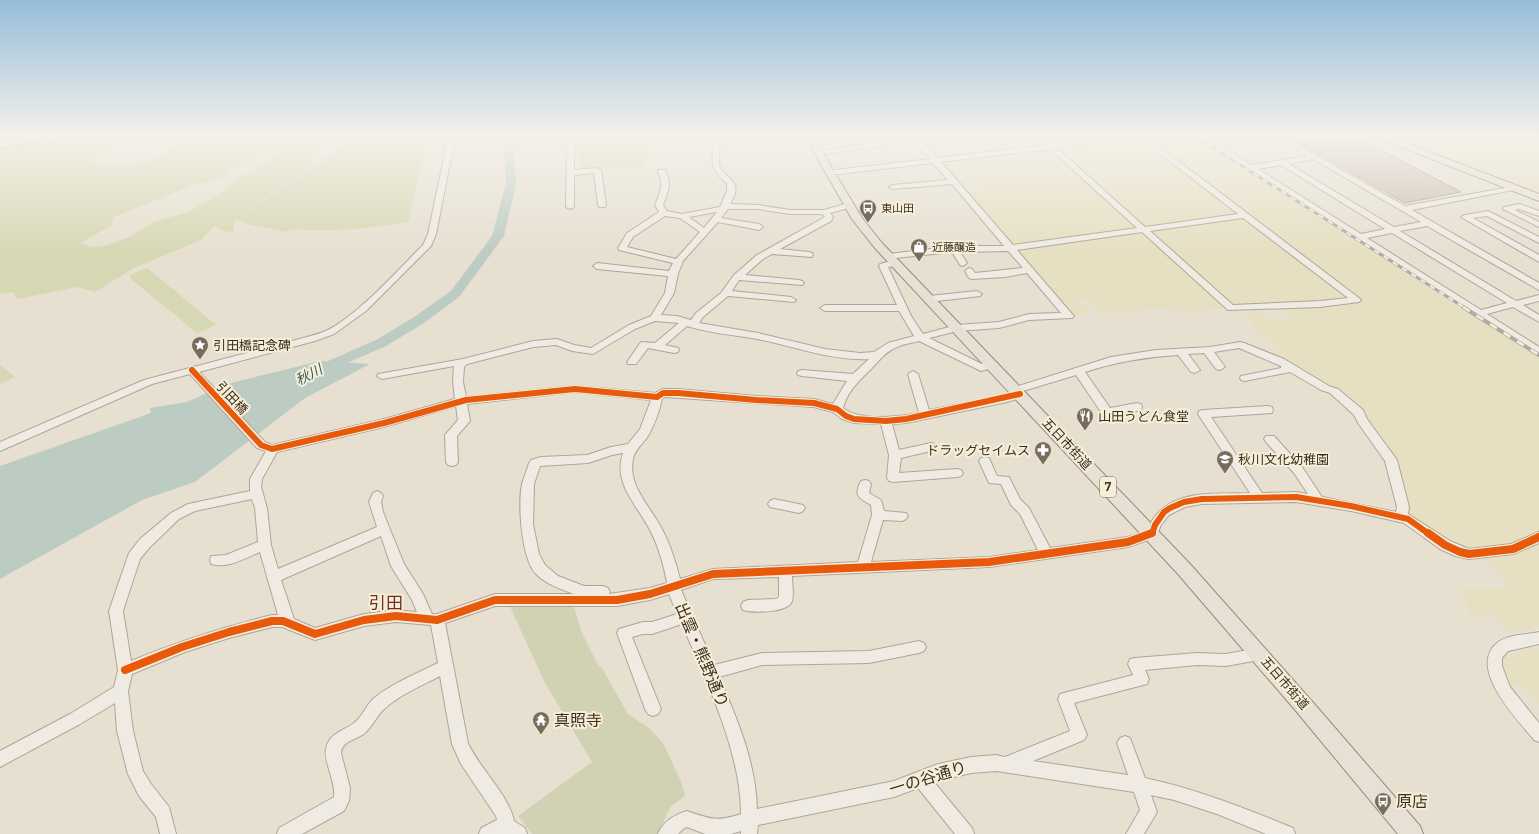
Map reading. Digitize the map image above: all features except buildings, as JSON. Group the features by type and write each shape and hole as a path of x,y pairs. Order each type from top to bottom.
{"main road":[{"name":"五日市街道","path":"832,177 865,229 892,260 1152,534 1259,654 1412,834"},
{"path":"1484,177 1539,198"}],"street":[{"path":"0,446 148,382 193,372 323,335 338,328 363,309 422,252 430,240 444,177"},
{"path":"570,207 571,177"},
{"path":"598,177 602,205"},
{"path":"664,213 659,205 666,190 665,177"},
{"path":"654,318 667,300 673,274 678,262 716,219 723,208 732,186 725,177"},
{"path":"382,376 451,362 463,362 486,358 513,348 550,342 557,342 572,348 593,351 632,327 654,318 672,318 701,327 758,336 825,352 860,356 876,355 892,345 957,328 999,325 1029,317 1051,315 1068,316 950,177"},
{"path":"1085,177 1231,308 1320,304 1356,300 1195,177"},
{"path":"1265,177 1539,351"},
{"path":"1306,177 1539,319"},
{"path":"1348,177 1539,287"},
{"path":"894,188 954,182"},
{"path":"1404,209 1512,188"},
{"path":"678,262 622,248 630,235 664,213 682,216 723,208 758,207 790,212 824,212 849,205"},
{"path":"1539,214 1520,206 1507,209 1539,225"},
{"path":"657,346 690,323 726,293 737,277 760,257 828,219 829,217 824,212"},
{"path":"1539,240 1488,213 1464,218 1539,259"},
{"path":"992,365 981,368 920,337 903,308 883,266 892,260 954,250 1011,248 1245,215"},
{"path":"682,216 705,232"},
{"path":"716,219 759,227"},
{"path":"1359,237 1428,223"},
{"path":"954,250 963,263"},
{"path":"770,251 809,255"},
{"path":"597,266 673,274"},
{"path":"969,271 972,276 1005,274 1030,270"},
{"path":"737,277 799,283"},
{"path":"726,293 791,300"},
{"path":"929,299 977,294"},
{"path":"1479,313 1539,298"},
{"path":"825,308 903,308"},
{"path":"632,362 645,344 674,350"},
{"path":"288,623 273,577 265,545 261,508 255,487 256,479 272,449 384,423 461,401 575,389 657,397 663,393 678,393 756,400 814,403 837,409 846,416 854,419 886,421 906,419 1007,398 1018,392 1111,360 1156,353 1207,350 1240,345 1286,365 1325,388 1334,391 1359,413 1362,420 1390,460 1403,506 1402,517"},
{"path":"1207,350 1220,367"},
{"path":"1181,352 1195,370"},
{"path":"837,409 840,399 855,378 874,360 876,355"},
{"path":"452,462 451,435 464,421 458,366 463,362"},
{"path":"1245,378 1286,370 1286,365"},
{"path":"1079,371 1107,412 1136,407"},
{"name":"引田橋","path":"193,372 262,445 272,449"},
{"path":"802,373 855,378"},
{"path":"913,374 925,414"},
{"name":"出雲・熊野通り","path":"657,397 649,423 642,436 631,448 627,459 627,475 637,501 658,534 672,572 673,586 734,734 748,791 750,827"},
{"path":"1259,498 1203,414 1268,410"},
{"path":"886,421 895,455 893,478 957,473"},
{"path":"1270,438 1298,470 1318,500"},
{"path":"631,448 611,451 588,459 541,461 535,463 528,484 527,524 533,554 540,569 553,580 583,592 628,593 634,596"},
{"path":"895,455 931,448"},
{"path":"985,461 993,480 1005,480 1015,502 1025,511 1046,553"},
{"path":"863,568 878,515 877,502 863,495 865,484"},
{"path":"168,834 163,813 145,790 136,774 125,731 121,691 125,670 116,611 134,557 139,549 175,516 185,510 199,506 256,494"},
{"path":"378,496 375,502 377,512 398,566 432,619 445,666 460,744 467,759 504,813 513,830"},
{"path":"125,670 182,647 229,632 272,621 288,623 315,634 364,620 396,616 432,619 495,600 617,600 713,574 989,562 1128,542 1152,534 1156,520 1171,507 1202,500 1282,496 1318,500 1408,519 1453,549 1469,554 1513,549 1539,537"},
{"path":"774,504 799,508"},
{"path":"878,515 902,516"},
{"path":"273,577 384,530"},
{"path":"216,560 227,560 265,545"},
{"path":"748,606 778,605 786,600 785,571"},
{"path":"653,709 624,633 643,628 652,628 685,617"},
{"path":"1539,638 1504,646 1496,653 1493,662 1495,672 1504,689 1539,736"},
{"path":"709,674 762,659 869,657 919,647"},
{"path":"1007,764 1079,735 1066,699 1142,679 1135,664 1197,659 1226,660 1259,654"},
{"path":"285,834 338,804 343,799 343,791 333,753 333,749 337,741 361,726 373,709 386,698 445,666"},
{"path":"0,759 75,719 121,691"},
{"path":"1125,743 1149,812 1134,834"},
{"name":"一の谷通り","path":"666,834 678,822 687,818 711,828 734,825 750,827 894,789 938,772 971,765 1007,764 1140,785 1174,792 1217,806 1287,834"},
{"path":"921,779 966,834"},
{"path":"487,834 496,828 513,830"}],"shaded area":[{"path":"969,177 1081,177 1139,229 1012,246 963,190 986,187 980,179 972,180"},
{"path":"1087,177 1193,177 1240,213 1239,215 1146,228 1143,227"},
{"path":"1197,177 1255,177 1539,358 1539,534 1516,544 1474,551 1453,545 1407,515 1404,498 1362,414 1269,353 1281,350 1259,332 1251,322 1248,315 1249,308 1255,307 1268,320 1292,318 1282,307 1355,297"},
{"path":"1492,177 1539,177 1539,195"},
{"path":"1243,217 1351,300 1234,307 1148,231"},
{"path":"1142,232 1226,307 1197,311 1181,311 1162,308 1100,314 1088,299 1078,300 1089,314 1075,315 1068,313 1014,249"},
{"path":"1539,541 1539,626 1511,633 1495,615 1472,619 1461,589 1512,588 1484,558 1510,553"},
{"path":"1539,648 1539,704 1516,683 1508,685 1500,663 1503,656"}],"green space":[{"path":"0,177 223,177 191,186 114,217 112,225 80,243 92,247 105,246 129,237 153,222 188,212 226,190 232,181 240,177 295,177 247,210 297,177 419,177 408,222 350,229 291,229 287,232 251,225 237,220 234,223 233,232 224,231 214,226 201,240 134,268 95,292 78,287 17,299 13,292 0,294"},
{"path":"147,268 216,325 197,333 130,277 132,274"},
{"path":"0,365 15,377 0,384"},
{"path":"508,602 573,604 582,633 599,667 602,668 628,714 649,728 663,743 682,784 685,796 671,806 657,834 532,834 518,816 592,762 544,681"}],"water":[{"path":"320,361 370,364 305,398 195,482 142,500 0,579 0,466 151,413 150,408 187,402 227,384"}],"waterway":[{"name":"秋川","path":"317,371 381,343 419,320 455,294 498,236 511,183 511,177"}],"railway":[{"path":"1259,177 1465,308"},
{"path":"1463,307 1539,355"}],"cycle path":[{"path":"192,370 261,445 272,449 384,423 466,400 575,389 657,397 663,393 678,393 756,400 814,403 837,409 846,416 854,419 886,421 906,419 1020,394"},
{"path":"125,670 182,647 229,632 272,621 283,621 315,634 364,620 396,616 437,620 495,600 617,600 650,594 713,574 989,562 1128,542 1152,534 1155,525 1164,512 1170,508 1184,502 1202,499 1296,497 1351,506 1408,519 1445,545 1460,552 1469,554 1513,549 1539,537"}],"place":[{"name":"東山田","path":"868,223"},
{"name":"近藤醸造","path":"919,262"},
{"name":"引田橋記念碑","path":"200,360"},
{"name":"山田うどん食堂","path":"1085,431"},
{"name":"ドラッグセイムス","path":"1043,465"},
{"name":"秋川文化幼稚園","path":"1225,474"},
{"name":"真照寺","path":"541,735"},
{"name":"原店","path":"1383,816"}],"district":[{"name":"引田","path":"386,603"}]}
